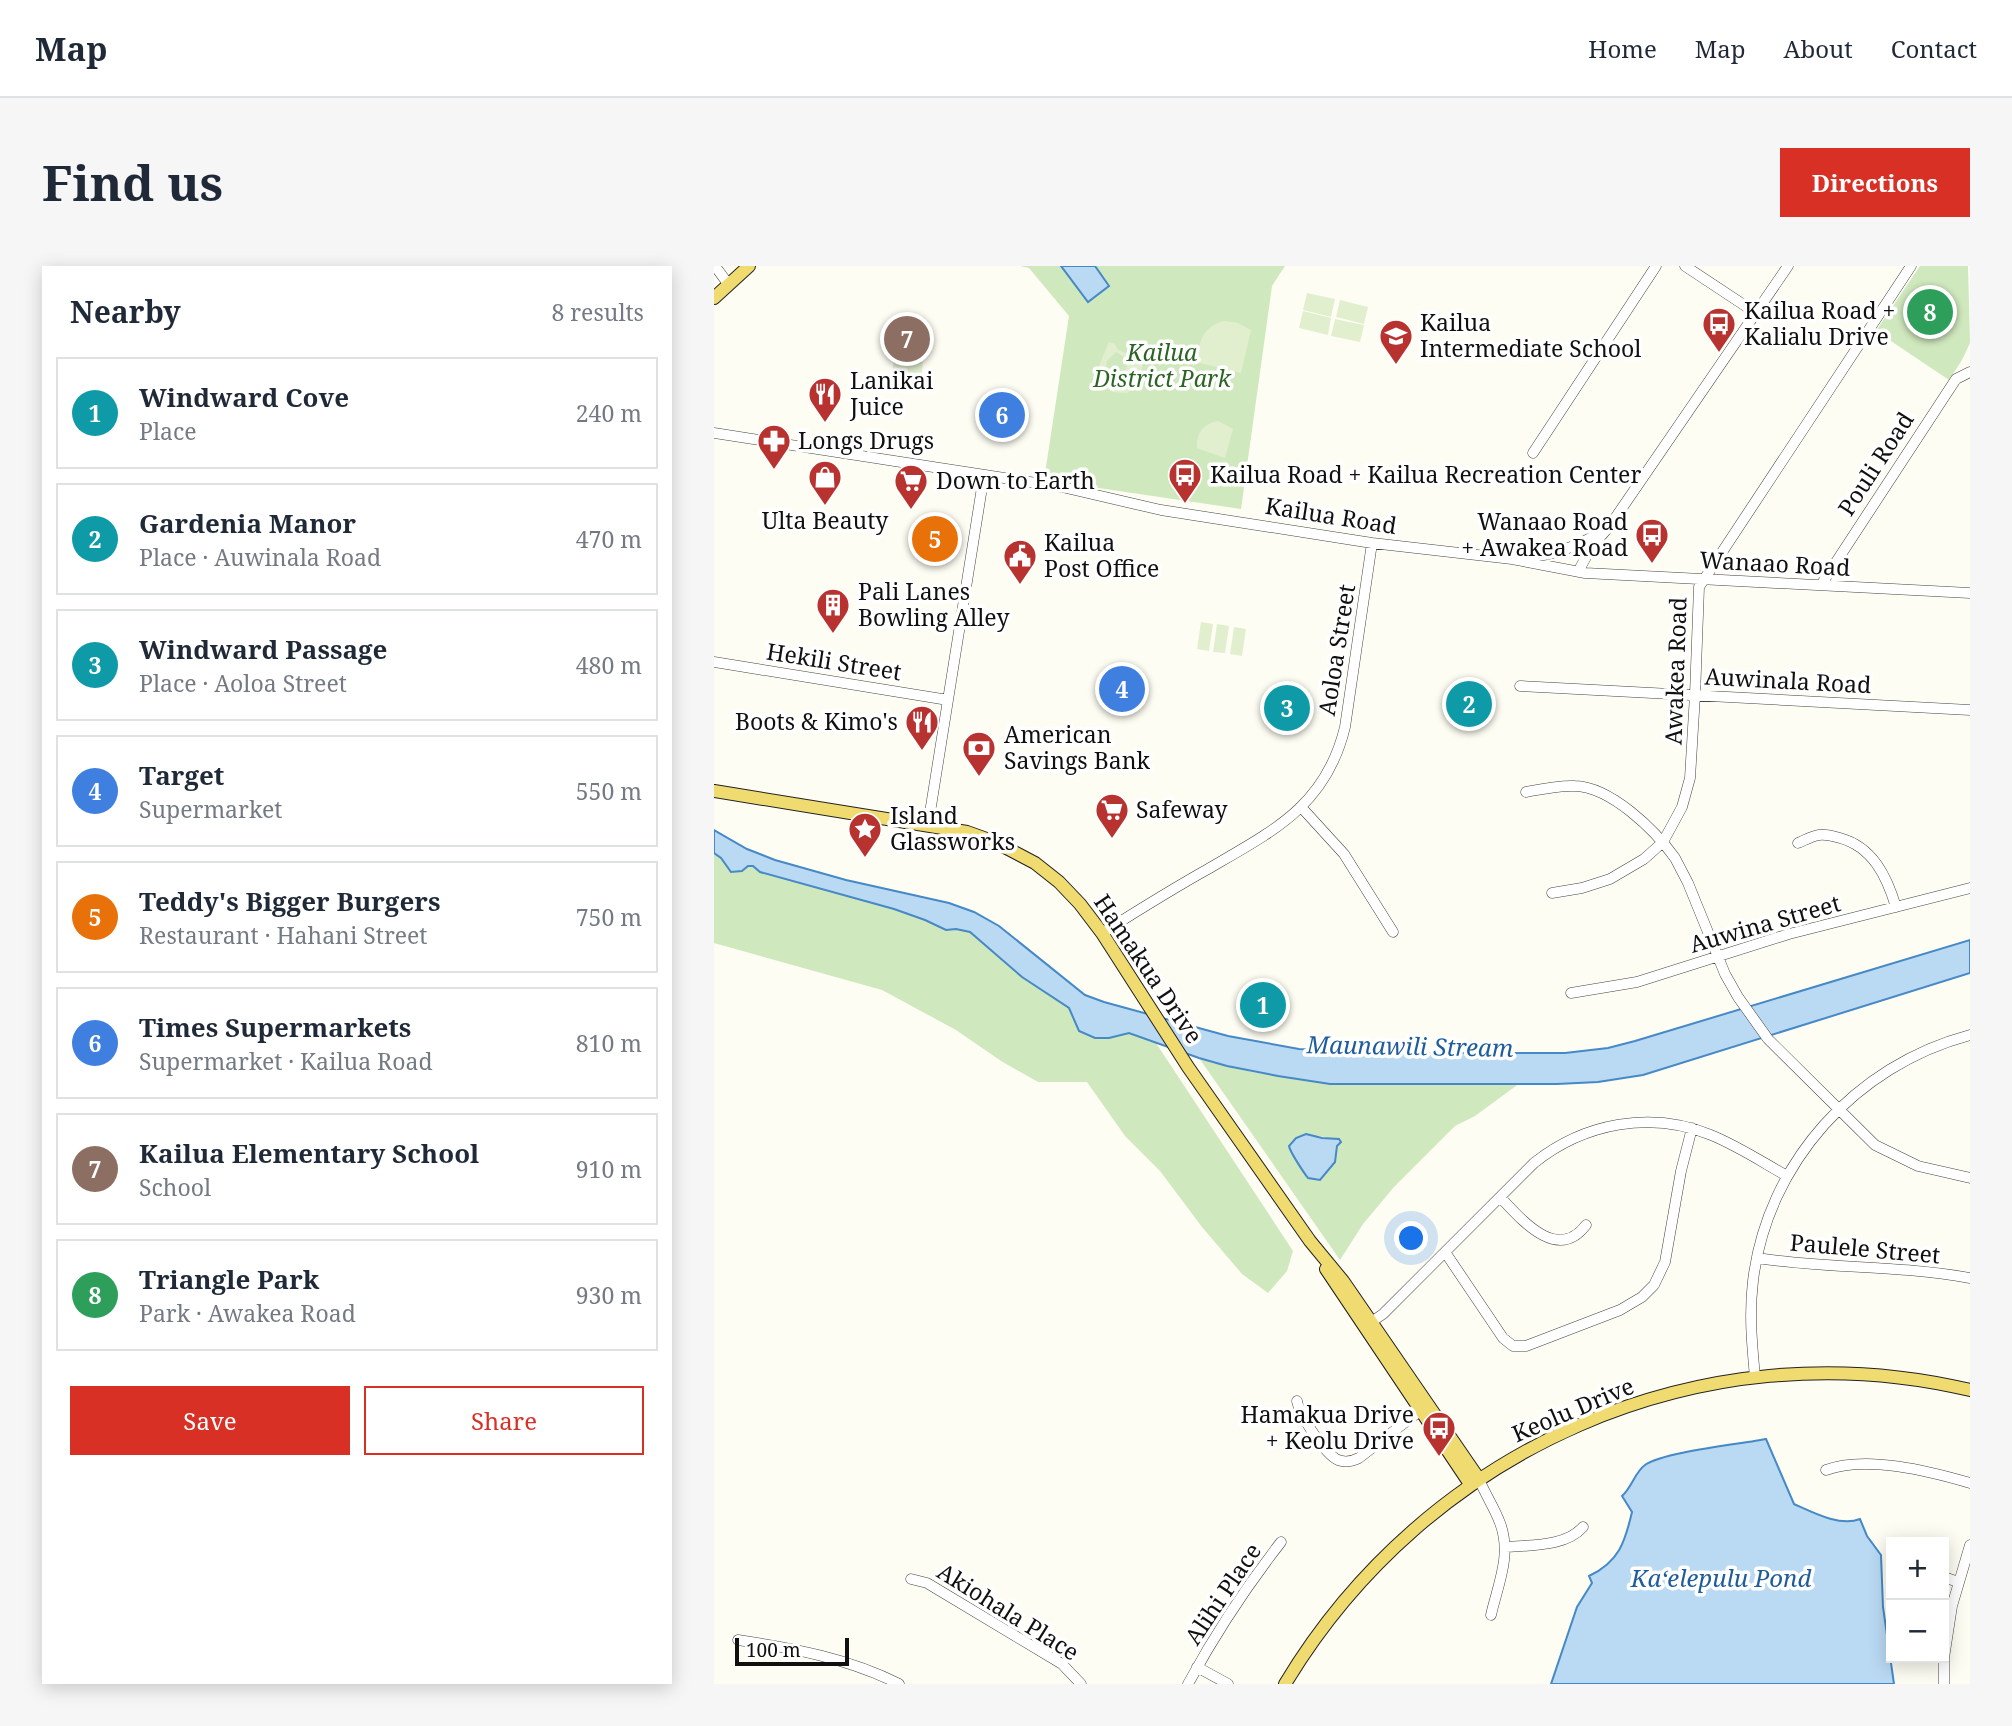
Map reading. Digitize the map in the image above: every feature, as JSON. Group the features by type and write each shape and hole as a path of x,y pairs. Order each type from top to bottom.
{"main road":[{"path":"714,298 749,266"},
{"name":"Hamakua Drive","path":"714,791 928,825 981,837 1029,859 1070,892 1102,933 1140,996 1310,1241 1335,1286 1368,1325 1474,1482"},
{"name":"Keolu Drive","path":"1285,1684 1323,1626 1374,1566 1411,1530 1474,1482 1543,1441 1617,1410 1687,1390 1755,1377 1828,1373 1877,1375 1970,1390"}],"street":[{"path":"715,266 729,285"},
{"path":"1532,453 1656,266"},
{"path":"1685,266 1756,313"},
{"path":"1579,570 1592,546 1609,527 1788,266"},
{"name":"Awakea Road","path":"1552,893 1610,880 1644,859 1663,842 1682,807 1688,787 1699,587 1911,266"},
{"name":"Pouli Road","path":"1821,584 1956,379 1970,372"},
{"name":"Kailua Road","path":"714,433 1062,486 1161,510 1372,543 1511,559 1579,570"},
{"path":"928,825 984,475"},
{"path":"1511,559 1544,556 1609,527"},
{"name":"Aoloa Street","path":"1102,933 1275,830 1302,807 1328,775 1342,740 1372,543"},
{"name":"Wanaao Road","path":"1579,570 1585,573 1703,580 1970,593"},
{"name":"Hekili Street","path":"714,662 948,700"},
{"name":"Auwinala Road","path":"1520,686 1970,710"},
{"path":"1526,792 1577,785 1602,792 1614,799 1663,842 1682,871 1717,956 1738,997 1768,1039 1875,1145 1919,1166 1970,1178"},
{"path":"1302,807 1344,854 1393,932"},
{"path":"1798,843 1825,834 1856,845 1880,867 1890,886 1896,907"},
{"name":"Auwina Street","path":"1571,993 1637,982 1717,956 1970,888"},
{"path":"1755,1377 1751,1316 1757,1258 1772,1208 1787,1176 1808,1144 1838,1110 1867,1085 1906,1060 1940,1044 1970,1035"},
{"path":"1368,1325 1383,1314 1544,1155 1592,1130 1645,1122 1692,1128 1722,1139 1787,1176"},
{"path":"1445,1252 1503,1338 1513,1346 1526,1346 1628,1306 1648,1291 1662,1270 1692,1128"},
{"path":"1500,1197 1530,1228 1543,1236 1568,1238 1578,1234 1586,1225"},
{"name":"Paulele Street","path":"1757,1258 1804,1264 1897,1268 1970,1278"},
{"path":"1297,1401 1302,1416 1331,1455 1347,1462 1359,1458 1424,1407"},
{"path":"1826,1470 1842,1464 1860,1464 1921,1471 1970,1483"},
{"name":"Hamakua Drive","path":"1474,1482 1500,1522 1505,1548 1503,1570 1491,1615"},
{"path":"1505,1548 1558,1541 1574,1535 1583,1527"},
{"name":"Alihi Place","path":"1188,1684 1238,1600 1281,1542"},
{"path":"1949,1620 1970,1545"},
{"name":"Akiohala Place","path":"911,1579 927,1583 1062,1664 1081,1684"},
{"path":"1949,1579 1958,1582"},
{"path":"738,1640 798,1650 847,1664 899,1684"},
{"path":"1944,1663 1944,1684"},
{"name":"Alihi Place","path":"1197,1667 1228,1684"}],"green space":[{"name":"Kailua District Park","path":"1020,266 1285,266 1272,286 1241,509 1044,480 1069,316 1029,268"},
{"path":"1920,266 1968,266 1970,343 1949,380 1876,331"},
{"path":"1307,293 1335,299 1331,317 1303,310"},
{"path":"1340,300 1368,307 1364,324 1336,317"},
{"path":"1303,311 1331,318 1328,335 1299,328"},
{"path":"1335,319 1364,325 1360,342 1331,336"},
{"path":"1217,323 1238,323 1251,330 1241,373 1200,363 1198,360 1204,335"},
{"path":"1109,342 1142,361 1139,379 1127,393 1112,392 1094,378","holes":["1116,352 1126,358 1126,369 1119,376 1113,375 1106,367 1107,361"]},
{"path":"894,358 923,362 921,380 892,375"},
{"path":"1218,421 1233,429 1225,458 1197,448 1202,430 1208,424"},
{"path":"1201,622 1213,624 1209,651 1197,649"},
{"path":"1217,624 1229,626 1225,653 1213,652"},
{"path":"1234,627 1246,629 1242,656 1230,654"},
{"path":"714,853 731,872 753,866 894,909 946,930 970,932 1022,977 1069,1008 1077,1028 1105,1039 1129,1033 1156,1043 1293,1251 1287,1271 1268,1293 1242,1274 1160,1171 1125,1136 1087,1082 1038,1082 956,1030 882,990 714,943"},
{"path":"1199,1058 1252,1072 1330,1084 1520,1083 1475,1116 1455,1126 1394,1187 1363,1224 1340,1260","holes":["1319,1136 1335,1139 1336,1156 1320,1180 1303,1171 1291,1154 1291,1142 1299,1137"]}],"water":[{"path":"1061,266 1095,266 1109,286 1088,302"},
{"path":"714,830 747,849 775,860 846,880 949,903 974,912 999,926 1085,995 1228,1036 1299,1049 1366,1053 1565,1053 1608,1048 1635,1041 1970,940 1970,973 1643,1075 1598,1082 1557,1084 1330,1084 1227,1066 1129,1033 1095,1038 1079,1031 1069,1008 1022,977 970,932 946,930 894,909 760,872 753,866 731,872 714,853"},
{"path":"1306,1134 1339,1139 1341,1142 1337,1146 1335,1162 1320,1180 1308,1178 1289,1146 1296,1138"},
{"name":"Kaʻelepulu Pond","path":"1766,1439 1794,1504 1835,1520 1860,1519 1867,1536 1881,1555 1886,1663 1891,1663 1894,1684 1551,1684 1577,1607 1592,1583 1589,1576 1614,1558 1627,1533 1632,1512 1622,1496 1645,1465 1668,1456"}],"place":[{"name":"Triangle Park","path":"1930,312"},
{"name":"Kailua Elementary School","path":"907,339"},
{"name":"Kailua Road + Kalialu Drive","path":"1719,354"},
{"name":"Kailua Intermediate School","path":"1396,366"},
{"name":"Times Supermarkets","path":"1002,415"},
{"name":"Lanikai Juice","path":"825,424"},
{"name":"Longs Drugs","path":"774,471"},
{"name":"Kailua Road + Kailua Recreation Center","path":"1185,505"},
{"name":"Ulta Beauty","path":"825,507"},
{"name":"Down to Earth","path":"911,511"},
{"name":"Teddy's Bigger Burgers","path":"935,539"},
{"name":"Wanaao Road + Awakea Road","path":"1652,565"},
{"name":"Kailua Post Office","path":"1020,586"},
{"name":"Pali Lanes Bowling Alley","path":"833,635"},
{"name":"Target","path":"1122,689"},
{"name":"Gardenia Manor","path":"1469,704"},
{"name":"Windward Passage","path":"1287,708"},
{"name":"Boots & Kimo's","path":"922,752"},
{"name":"American Savings Bank","path":"979,778"},
{"name":"Safeway","path":"1112,840"},
{"name":"Island Glassworks","path":"865,859"},
{"name":"Windward Cove","path":"1263,1005"},
{"name":"Hamakua Drive + Keolu Drive","path":"1439,1458"}],"water label":[{"name":"Maunawili Stream","path":"1410,1047"}]}
